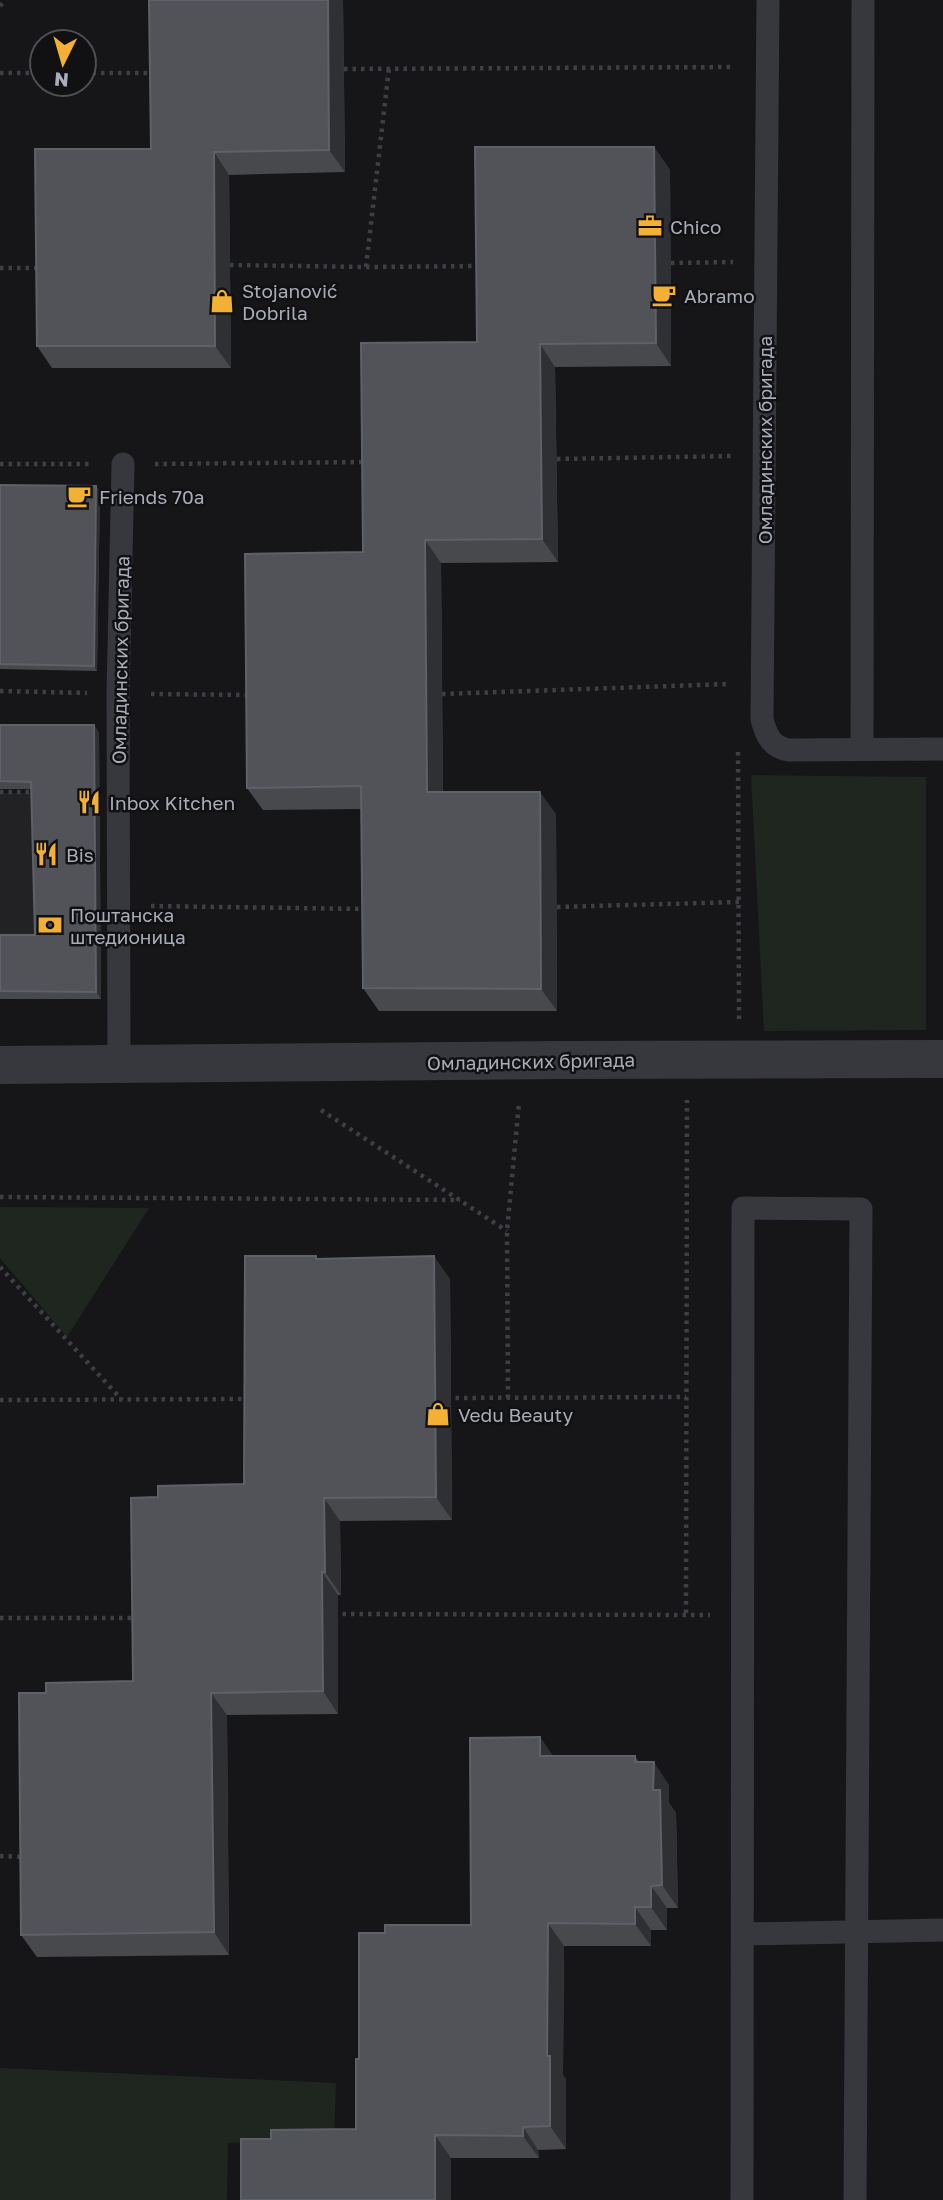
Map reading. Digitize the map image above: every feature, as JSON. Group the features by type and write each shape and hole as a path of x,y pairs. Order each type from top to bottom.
{"street":[{"name":"Омладинских бригада","path":"0,1066 523,1060 943,1059"}],"lane":[{"name":"Омладинских бригада","path":"768,0 762,719 770,741 779,749 943,749"},
{"path":"862,749 863,0"},
{"name":"Омладинских бригада","path":"119,1066 118,694 123,464"},
{"path":"742,2200 743,1208 861,1209 855,2200"},
{"path":"744,1934 943,1930"}],"path":[{"path":"0,6 5,0"},
{"path":"344,69 736,66"},
{"path":"366,267 389,68"},
{"path":"0,73 28,73"},
{"path":"98,73 165,73"},
{"path":"671,262 737,262"},
{"path":"230,265 492,266"},
{"path":"0,268 51,269"},
{"path":"556,458 737,456"},
{"path":"0,464 378,462"},
{"path":"442,694 738,684"},
{"path":"0,691 262,695"},
{"path":"0,792 35,792 35,805"},
{"path":"557,907 738,902"},
{"path":"119,905 378,909"},
{"path":"685,1613 687,1059"},
{"path":"508,1398 507,1231 523,1060"},
{"path":"321,1110 507,1231"},
{"path":"0,1197 460,1199"},
{"path":"0,1267 122,1400"},
{"path":"443,1398 686,1397"},
{"path":"0,1399 259,1399"},
{"path":"329,1614 685,1613 743,1616"},
{"path":"0,1618 145,1618"},
{"path":"0,1856 36,1857"}],"shaded area":[{"path":"751,775 926,777 926,1030 764,1031"},
{"path":"0,793 33,793 37,939 0,939"},
{"path":"0,1207 149,1208 67,1337 0,1258"},
{"path":"0,2068 336,2083 334,2140 228,2143 227,2200 0,2200"}],"building":[{"path":"149,0 328,0 329,150 214,152 215,346 37,346 35,149 151,149"},
{"path":"475,147 654,147 656,343 540,344 542,539 425,540 427,792 540,792 541,989 363,988 361,786 247,788 245,554 363,552 361,343 477,342"},
{"path":"0,485 96,486 94,666 0,664"},
{"path":"0,725 94,725 96,992 0,991 0,935 35,935 31,782 0,781"},
{"path":"245,1256 316,1256 316,1259 434,1256 436,1497 324,1498 323,1691 211,1693 214,1932 21,1935 19,1693 46,1693 46,1683 133,1681 131,1498 158,1497 158,1486 244,1484"},
{"path":"540,1737 540,1756 635,1756 635,1762 654,1762 653,1790 660,1790 662,1885 651,1886 651,1907 635,1907 635,1924 548,1923 547,2056 550,2056 550,2126 523,2127 523,2136 435,2135 435,2200 241,2200 241,2139 271,2139 271,2130 356,2129 359,1933 385,1933 385,1925 471,1925 470,1738"}],"place":[{"name":"Chico","path":"650,226"},
{"name":"Abramo","path":"664,295"},
{"name":"Stojanović Dobrila","path":"222,301"},
{"name":"Friends 70a","path":"79,496"},
{"name":"Inbox Kitchen","path":"89,802"},
{"name":"Bis","path":"46,854"},
{"name":"Поштанска штедионица","path":"50,925"},
{"name":"Vedu Beauty","path":"438,1414"}]}
